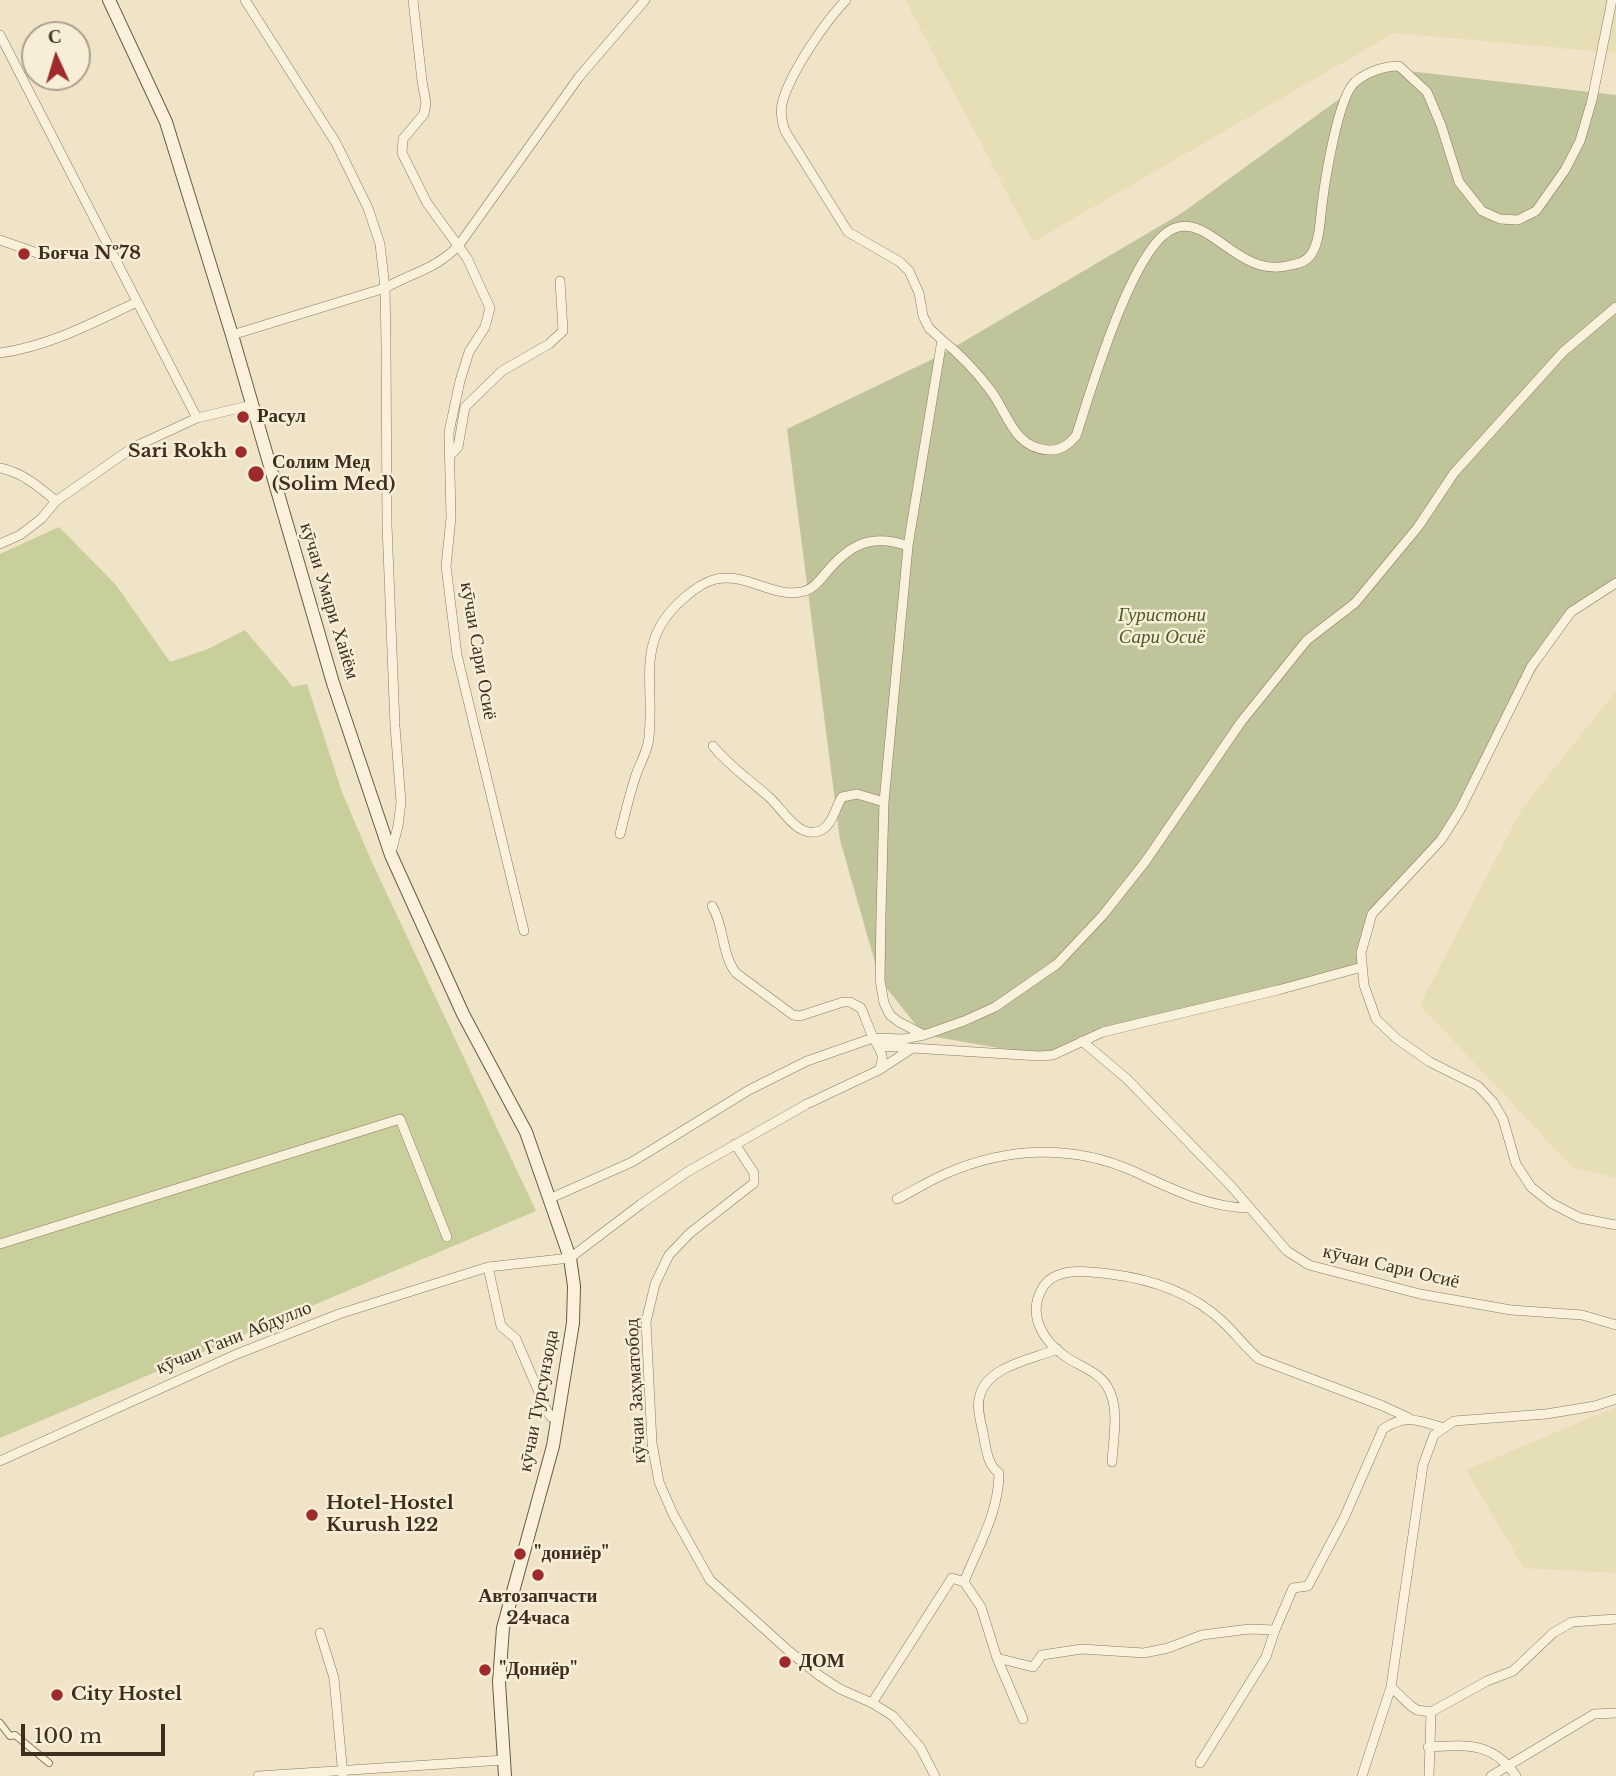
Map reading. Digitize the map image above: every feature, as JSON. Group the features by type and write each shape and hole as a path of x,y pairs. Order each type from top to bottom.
{"main road":[{"name":"кӯчаи Умари Хайём","path":"109,0 166,122 232,335 333,683 391,855 463,1014 526,1132 551,1198"},
{"name":"кӯчаи Турсунзода","path":"505,1776 499,1682 503,1628 553,1446 573,1323 574,1286 570,1258 551,1198"}],"street":[{"path":"245,0 335,143 369,208 380,244 385,288 387,524 395,726 401,803 391,855"},
{"name":"кӯчаи Сари Осиё","path":"413,0 426,103 424,114 403,139 402,153 427,203 467,258 490,308 485,327 470,352 460,381 449,432 451,518 446,566 457,655 524,932"},
{"path":"232,335 385,288 402,278 432,268 459,245 579,77 645,0"},
{"path":"846,0 831,16 811,46 787,91 781,117 785,131 848,232 900,262 909,271 919,293 923,316 929,328 974,369 995,396 1009,424 1023,443 1035,449 1052,450 1067,446 1076,436 1119,309 1158,239 1168,231 1186,226 1200,230 1248,261 1272,269 1304,261 1311,255 1316,243 1325,179 1342,106 1353,83 1384,66 1399,66 1427,92 1441,125 1459,182 1482,211 1500,219 1518,220 1536,211 1565,170 1580,141 1592,100 1612,0"},
{"path":"0,35 197,418"},
{"path":"0,240 40,254 63,254"},
{"path":"449,457 458,447 465,407 502,371 550,345 563,331 560,281"},
{"path":"0,353 29,349 57,340 137,302"},
{"path":"551,1198 632,1162 749,1090 807,1061 877,1042 924,1035 995,1007 1057,964 1103,915 1145,862 1241,722 1307,640 1355,603 1418,527 1454,473 1563,352 1616,307"},
{"path":"924,1035 890,1015 884,1003 880,980 884,802 908,546 942,340"},
{"path":"0,544 20,535 41,519 56,501 132,448 197,418 252,405"},
{"path":"0,468 14,471 29,479 56,501"},
{"path":"620,834 649,737 651,649 659,627 669,612 693,590 712,580 727,577 782,592 804,591 813,588 838,558 851,548 877,540 908,546"},
{"path":"1616,583 1571,612 1531,667 1460,810 1441,840 1372,914 1361,953 1364,985 1376,1018 1430,1062 1478,1086 1493,1102 1503,1119 1516,1164 1531,1187 1551,1203 1580,1218 1616,1225"},
{"path":"713,746 728,764 768,796 800,829 812,833 821,831 830,824 842,797 857,794 884,802"},
{"path":"712,906 720,919 728,959 736,973 793,1015 800,1016 843,1002 856,1004 861,1008 883,1057 879,1070"},
{"path":"877,1042 911,1049 1054,1055 1103,1032 1362,967"},
{"name":"кӯчаи Сари Осиё","path":"1082,1041 1127,1079 1250,1208 1287,1251 1309,1265 1420,1294 1511,1310 1581,1315 1616,1325"},
{"path":"570,1258 652,1196 736,1144 807,1104 879,1070 911,1049"},
{"path":"0,1244 400,1119 447,1237"},
{"name":"кӯчаи Заҳматобод","path":"736,1144 754,1173 754,1183 690,1233 669,1255 655,1284 646,1322 652,1443 659,1482 673,1514 710,1580 781,1645 820,1676 893,1716 920,1747 935,1776"},
{"path":"897,1199 945,1174 991,1158 1026,1152 1082,1154 1120,1166 1203,1201 1230,1208 1250,1208"},
{"name":"кӯчаи Гани Абдулло","path":"0,1461 236,1354 362,1306 488,1267 570,1258"},
{"path":"488,1267 501,1326 516,1339 547,1411 551,1417 557,1419"},
{"path":"1112,1462 1114,1411 1108,1387 1091,1371 1064,1356 1041,1333 1038,1324 1035,1306 1042,1287 1066,1272 1112,1274 1165,1287 1203,1305 1223,1321 1242,1345 1259,1359 1383,1405 1409,1418 1444,1428"},
{"path":"964,1582 988,1527 999,1488 999,1473 993,1469 988,1455 979,1411 979,1395 1000,1369 1057,1349"},
{"path":"1362,1776 1391,1687 1423,1465 1434,1435 1454,1421 1546,1414 1595,1406 1616,1399"},
{"path":"1200,1763 1266,1657 1293,1588 1308,1586 1344,1518 1383,1429 1394,1421 1409,1418"},
{"path":"872,1703 952,1578 964,1582 981,1607 997,1658 1023,1719"},
{"path":"1391,1687 1417,1710 1431,1712 1487,1681 1513,1671 1553,1633 1572,1622 1616,1619"},
{"path":"997,1658 1033,1667 1042,1655 1082,1648 1144,1653 1168,1648 1202,1635 1249,1629 1275,1630"},
{"path":"320,1633 334,1678 342,1773"},
{"path":"1429,1776 1431,1712"},
{"path":"1491,1776 1594,1714 1616,1713"},
{"path":"0,1723 10,1736 15,1735 49,1763"},
{"path":"1428,1747 1473,1745 1505,1761 1516,1776"},
{"path":"258,1776 342,1773 411,1765 504,1760"},
{"path":"411,1765 412,1776"}],"shaded area":[{"path":"905,0 1616,0 1616,53 1394,33 1033,242"},
{"path":"1616,691 1616,1178 1572,1167 1420,1005 1521,810"},
{"path":"1616,1407 1616,1573 1524,1568 1466,1470"}],"green space":[{"name":"Гуристони Сари Осиё","path":"1382,68 1616,95 1616,583 1571,612 1498,733 1441,840 1372,914 1362,967 1103,1032 1045,1056 924,1035 880,980 840,840 787,429 939,356 1182,213"},
{"path":"59,527 116,585 170,662 208,649 245,630 293,687 307,684 342,792 371,860 536,1211 0,1438 0,554"}],"place":[{"name":"Боғча №78","path":"24,254"},
{"name":"Расул","path":"243,417"},
{"name":"Sari Rokh","path":"241,452"},
{"name":"Солим Мед (Solim Med)","path":"256,474"},
{"name":"Hotel-Hostel Kurush 122","path":"312,1515"},
{"name":"\"дониёр\"","path":"520,1554"},
{"name":"Автозапчасти 24часа","path":"538,1575"},
{"name":"ДОМ","path":"785,1662"},
{"name":"\"Дониёр\"","path":"485,1670"},
{"name":"City Hostel","path":"57,1695"}]}
